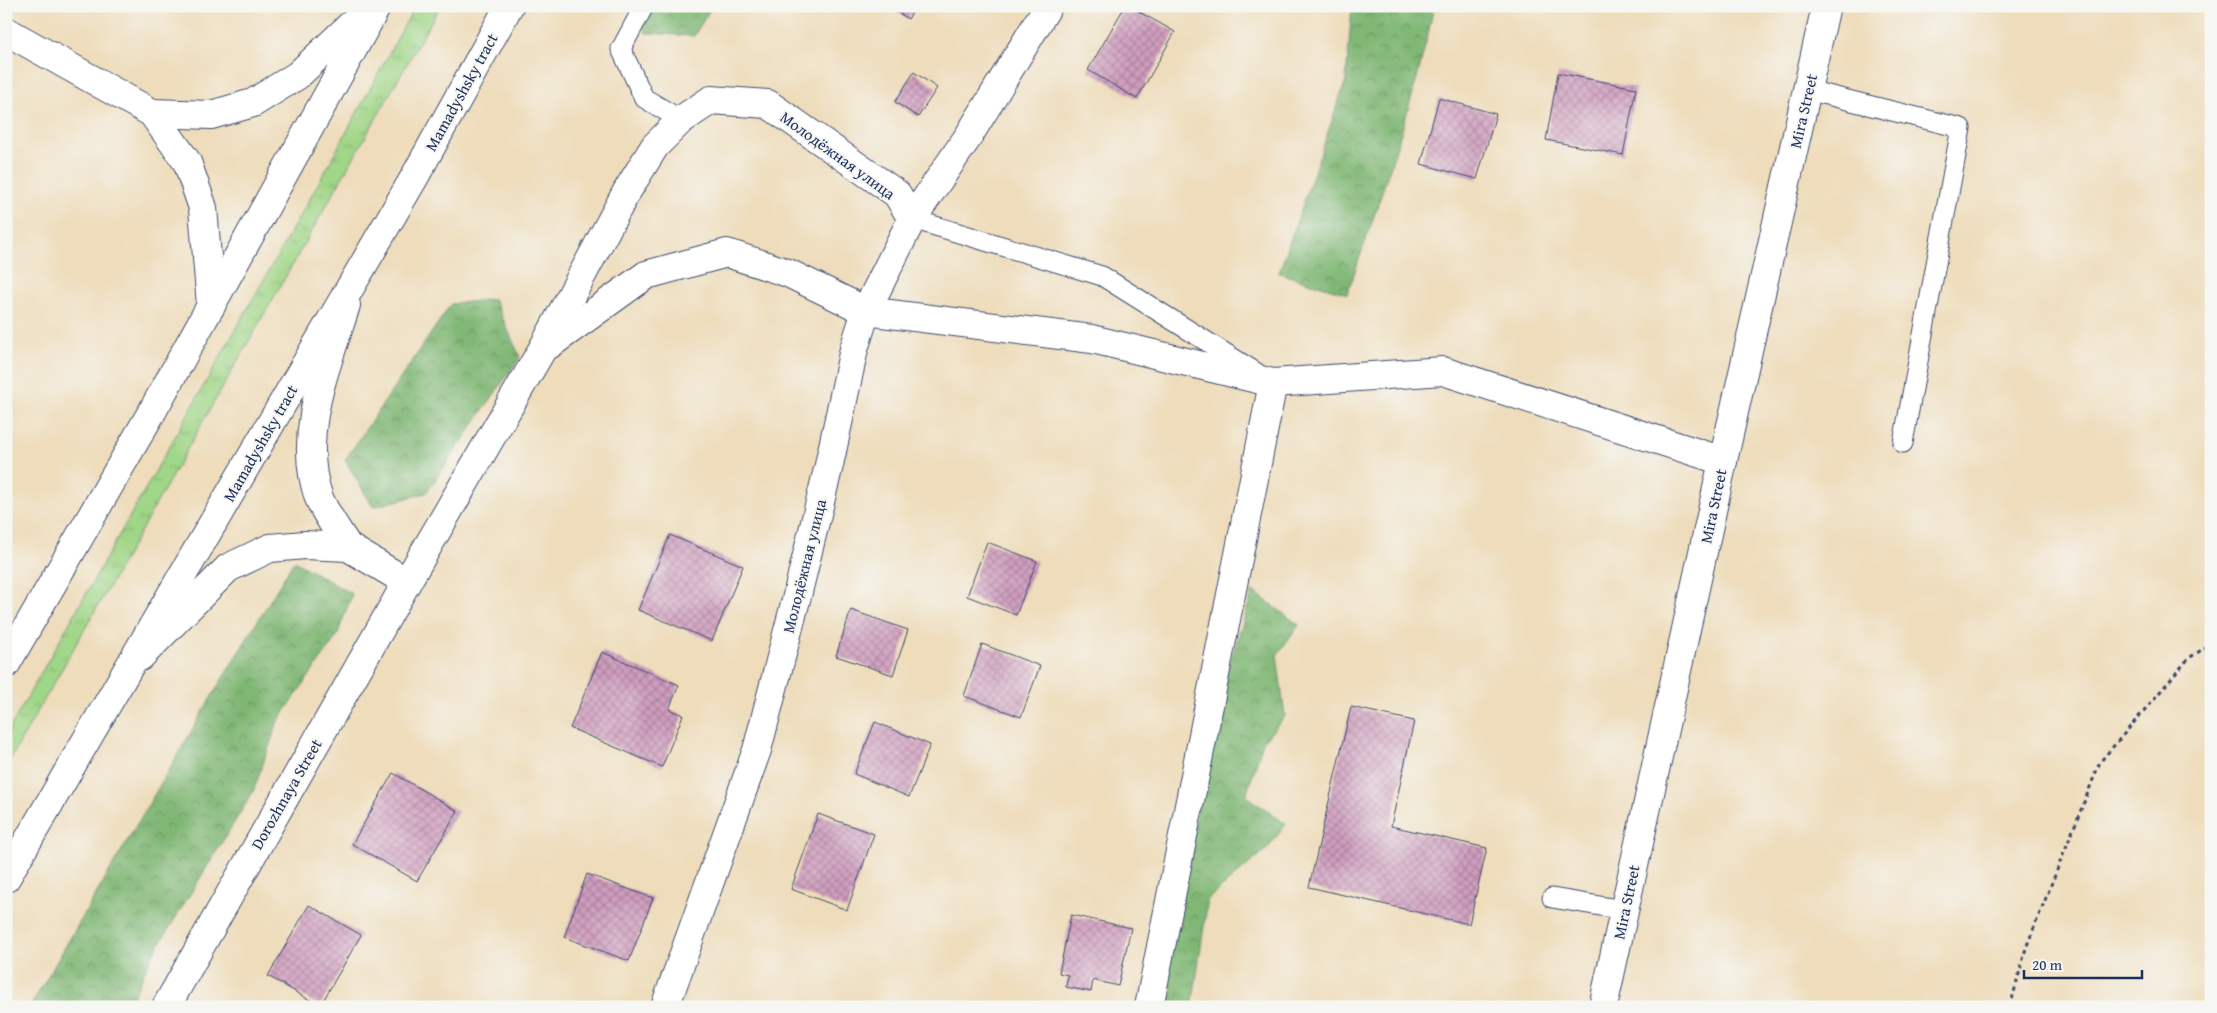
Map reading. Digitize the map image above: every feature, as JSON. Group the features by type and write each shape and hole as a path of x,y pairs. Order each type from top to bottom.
{"street":[{"path":"10,40 152,113 211,115 253,103 298,75 370,6"},
{"path":"6,664 211,306 377,6"},
{"name":"Mamadyshsky tract","path":"6,878 414,178 508,6"},
{"path":"912,219 968,137 1048,6"},
{"name":"Mira Street","path":"1603,1007 1723,461 1826,6"},
{"name":"Молодёжная улица","path":"407,582 543,348 632,183 655,146 681,120 711,100 768,104 897,194 912,219 866,311 854,349 829,465 757,750 665,1007"},
{"path":"152,113 187,162 203,208 211,306"},
{"path":"543,348 646,275 727,253 788,273 866,311 1092,340 1273,383 1444,371 1723,461"},
{"path":"348,547 320,499 310,459 314,411 352,285"},
{"path":"1149,1007 1273,383"},
{"path":"129,668 228,568 270,548 305,545 348,547 407,582"},
{"name":"Dorozhnaya Street","path":"166,1007 407,582"}],"lane":[{"path":"644,6 621,49 644,98 681,120"},
{"path":"1807,90 1962,128 1903,443"},
{"path":"912,219 1102,276 1273,383"},
{"path":"1552,898 1624,910"}],"path":[{"path":"2010,1007 2026,948 2100,762 2188,658 2211,644"}],"green space":[{"path":"415,6 440,6 6,767 6,735 322,177"},
{"path":"631,6 712,6 694,36 646,33"},
{"path":"1352,6 1434,6 1417,79 1384,187 1347,294 1279,273 1346,80"},
{"path":"494,299 520,357 426,493 373,507 345,460 451,304"},
{"path":"294,561 352,594 337,636 278,721 253,792 152,956 128,1007 30,1007 212,696"},
{"path":"1253,591 1299,625 1277,655 1285,716 1263,742 1246,796 1286,824 1268,848 1208,899 1192,1007 1156,1007 1224,681"}],"building":[{"path":"887,6 916,6 908,19"},
{"path":"1125,6 1129,6 1175,32 1137,99 1088,70"},
{"path":"914,72 937,88 918,117 895,102"},
{"path":"1558,73 1636,88 1623,155 1546,140"},
{"path":"1439,98 1496,114 1477,179 1421,164"},
{"path":"670,535 743,566 712,641 638,610"},
{"path":"987,542 1037,561 1016,615 967,596"},
{"path":"851,610 908,630 893,675 836,656"},
{"path":"982,644 1040,666 1021,717 964,696"},
{"path":"602,652 679,685 669,709 683,715 662,767 570,728"},
{"path":"1351,707 1414,721 1391,826 1487,848 1469,924 1309,887"},
{"path":"875,722 930,745 909,797 854,774"},
{"path":"393,773 458,811 417,881 352,844"},
{"path":"818,814 874,834 847,910 791,889"},
{"path":"587,874 653,898 629,961 564,937"},
{"path":"309,905 361,935 320,1006 268,976"},
{"path":"1071,915 1131,928 1118,986 1093,980 1091,992 1066,987 1068,975 1059,973"}]}
